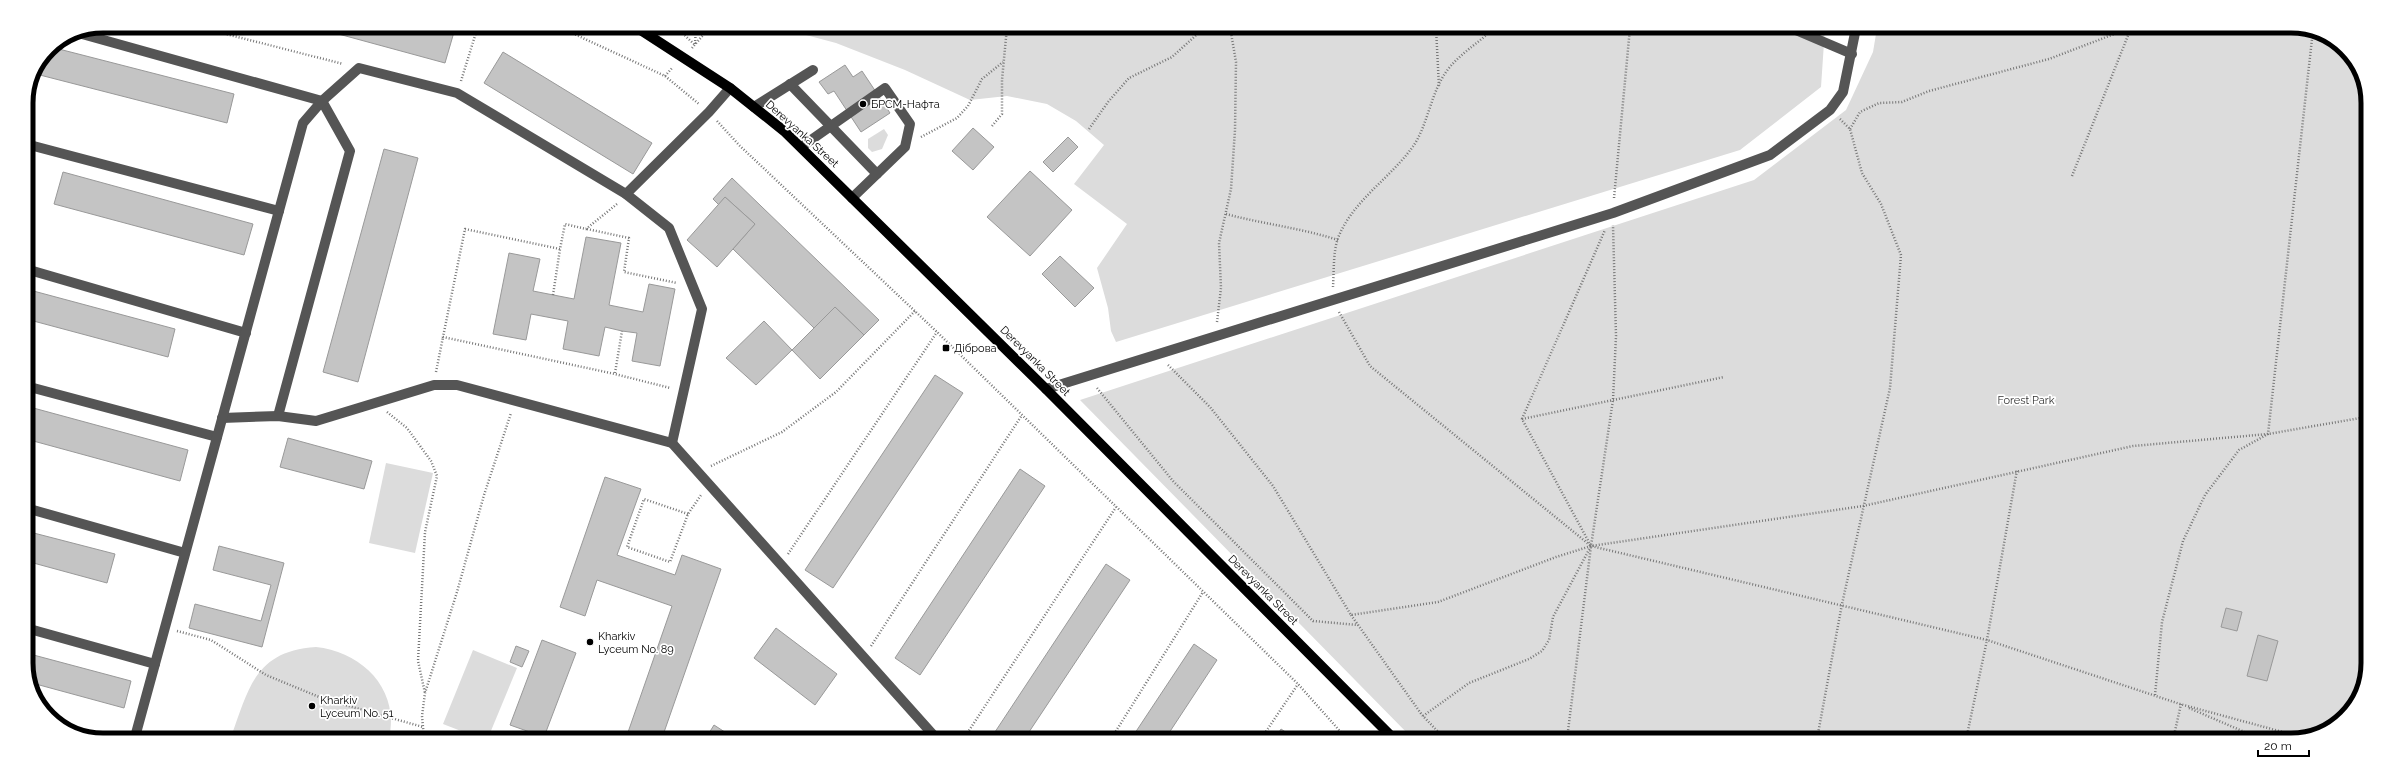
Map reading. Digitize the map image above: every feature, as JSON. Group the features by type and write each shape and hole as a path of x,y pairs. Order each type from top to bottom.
{"main road":[{"name":"Derevyanka Street","path":"645,33 730,88 801,147 1046,389 1388,733"}],"lane":[{"path":"1803,33 1852,54"},
{"path":"1046,389 1613,213 1770,155 1830,110 1843,92 1855,33"},
{"path":"86,35 322,101 350,151 278,416"},
{"path":"136,733 303,122 322,101 359,68 457,93 626,194 669,228 690,284 702,309 682,391 672,443"},
{"path":"754,107 813,70"},
{"path":"790,84 877,174"},
{"path":"626,194 709,112 730,88"},
{"path":"801,147 885,88 910,124 905,147 852,198"},
{"path":"33,146 279,211"},
{"path":"33,271 246,333"},
{"path":"222,418 278,416 316,421 434,385 457,385 515,402 672,443 932,733"},
{"path":"33,388 217,437"},
{"path":"33,510 185,553"},
{"path":"33,630 155,664"}],"path":[{"path":"222,33 359,68"},
{"path":"457,93 476,33"},
{"path":"572,33 665,76 709,112 739,145 937,332 1298,684 1342,733"},
{"path":"682,33 695,45"},
{"path":"695,45 696,33"},
{"path":"695,45 705,33"},
{"path":"992,126 1002,114 1006,33"},
{"path":"1089,129 1108,102 1129,78 1172,57 1198,33"},
{"path":"1216,336 1221,288 1219,243 1232,189 1235,130 1236,62 1231,33"},
{"path":"1436,33 1439,87"},
{"path":"1488,33 1448,69 1416,141 1402,162 1366,196 1350,217 1338,240 1332,299 1370,366 1591,546 1842,604 1987,640 2155,695 2180,704 2247,733"},
{"path":"1568,733 1591,546 1613,400 1616,336 1613,213 1630,33"},
{"path":"1818,733 1842,604 1890,388 1901,256 1881,204 1862,173 1850,129 1860,112 1879,103 1902,102 1929,91 2050,59 2117,33"},
{"path":"2072,176 2128,33"},
{"path":"2268,434 2312,36"},
{"path":"905,147 928,132 957,118 968,106 982,79 1004,62"},
{"path":"586,229 611,211 626,194"},
{"path":"1522,419 1613,213"},
{"path":"1226,214 1255,222 1310,231 1338,240"},
{"path":"553,295 564,224 629,238 624,272 680,284 690,284"},
{"path":"434,385 465,229 560,249"},
{"path":"698,473 782,432 836,392 915,311"},
{"path":"615,374 622,330"},
{"path":"780,565 937,332"},
{"path":"443,337 615,374 682,391"},
{"path":"1157,355 1210,407 1273,486 1351,615 1424,716 1440,733"},
{"path":"1087,376 1173,481 1313,621 1358,625"},
{"path":"1522,419 1724,377"},
{"path":"424,733 425,693 457,592 484,494 515,402"},
{"path":"374,403 407,428 431,461 437,476 425,532 418,661 425,693"},
{"path":"864,658 1022,415"},
{"path":"1351,615 1438,602 1556,557 1591,546 1863,506 2017,470 2133,446 2268,434 2361,418"},
{"path":"1522,419 1591,546"},
{"path":"2155,695 2162,622 2183,541 2205,495 2238,450 2268,434"},
{"path":"1967,733 1987,640 2017,470"},
{"path":"688,514 644,498 627,547 670,562 688,514 710,486"},
{"path":"967,733 1116,507"},
{"path":"1424,716 1469,683 1529,659 1542,651 1549,640 1553,617 1591,546"},
{"path":"1115,733 1203,592"},
{"path":"164,628 211,640 266,675 324,698 423,727"},
{"path":"1266,733 1298,684"},
{"path":"2180,704 2286,733"},
{"path":"2174,733 2180,704"}],"green space":[{"path":"798,33 1825,33 1821,87 1740,150 1116,342 1111,331 1108,308 1097,268 1127,224 1074,184 1104,145 1076,121 1047,104 1007,96 970,100 905,70 836,43"},
{"name":"Forest Park","path":"1876,33 2291,33 2309,35 2326,42 2337,50 2349,64 2356,76 2361,98 2361,663 2359,681 2356,690 2349,702 2334,719 2314,729 2291,733 1407,733 1080,400 1754,180 1846,110 1873,52"},
{"path":"884,129 888,135 882,149 872,152 868,148 868,139"},
{"path":"386,463 433,473 415,553 369,543"},
{"path":"316,647 333,650 348,656 362,665 374,676 383,689 389,704 391,720 390,733 232,733 243,703 257,675 267,664 280,656 296,650"},
{"path":"473,650 517,668 490,733 466,733 443,724"}],"building":[{"path":"335,33 454,33 445,63"},
{"path":"59,49 234,94 227,123 39,75 45,64"},
{"path":"503,52 652,143 633,174 484,83"},
{"name":"БРСМ-Нафта","path":"845,65 853,77 862,71 890,113 861,132 834,91 828,94 819,82"},
{"path":"973,128 994,147 973,170 952,151"},
{"path":"1068,137 1078,147 1053,172 1043,162"},
{"path":"384,149 418,158 358,382 323,372"},
{"path":"1030,171 1072,210 1030,256 987,217"},
{"path":"63,172 253,224 244,255 54,204"},
{"path":"732,178 879,320 864,335 835,307 814,328 733,249 755,224 725,197 719,205 713,199"},
{"path":"725,197 755,224 717,267 687,240"},
{"path":"586,237 621,243 609,305 643,312 649,284 675,289 660,366 632,361 637,333 605,327 599,356 563,349 568,321 531,314 526,340 493,334 509,253 540,259 533,291 574,299"},
{"path":"1060,256 1094,288 1075,307 1042,274"},
{"path":"33,291 175,329 168,357 33,321"},
{"path":"835,307 864,335 820,379 792,350"},
{"path":"764,321 792,350 756,385 726,358"},
{"path":"935,375 963,393 833,588 805,570"},
{"path":"33,408 188,450 180,481 33,441"},
{"path":"288,438 372,461 364,489 280,467"},
{"path":"1020,469 1045,486 920,675 895,658"},
{"path":"605,477 641,489 617,555 675,575 682,555 721,569 664,733 628,733 672,606 597,580 585,616 560,607"},
{"path":"33,533 115,554 107,583 33,563"},
{"path":"219,546 284,563 262,647 189,628 195,604 261,621 271,585 213,570"},
{"path":"1106,564 1130,580 1028,733 994,733"},
{"path":"2226,608 2242,612 2237,631 2221,627"},
{"path":"776,628 837,674 815,705 754,658"},
{"path":"2258,635 2278,641 2267,681 2247,676"},
{"path":"542,640 576,653 546,733 533,733 510,725"},
{"path":"1194,644 1217,660 1169,733 1135,733"},
{"path":"516,646 529,651 522,667 510,662"},
{"path":"33,655 131,681 124,708 36,684 34,677"},
{"path":"714,725 726,733 709,733"},
{"path":"1281,729 1287,733 1279,733"}],"place":[{"name":"БРСМ-Нафта","path":"863,104"},
{"name":"Діброва","path":"946,348"},
{"name":"Kharkiv Lyceum No. 89","path":"590,642"},
{"name":"Kharkiv Lyceum No. 51","path":"312,706"}]}
